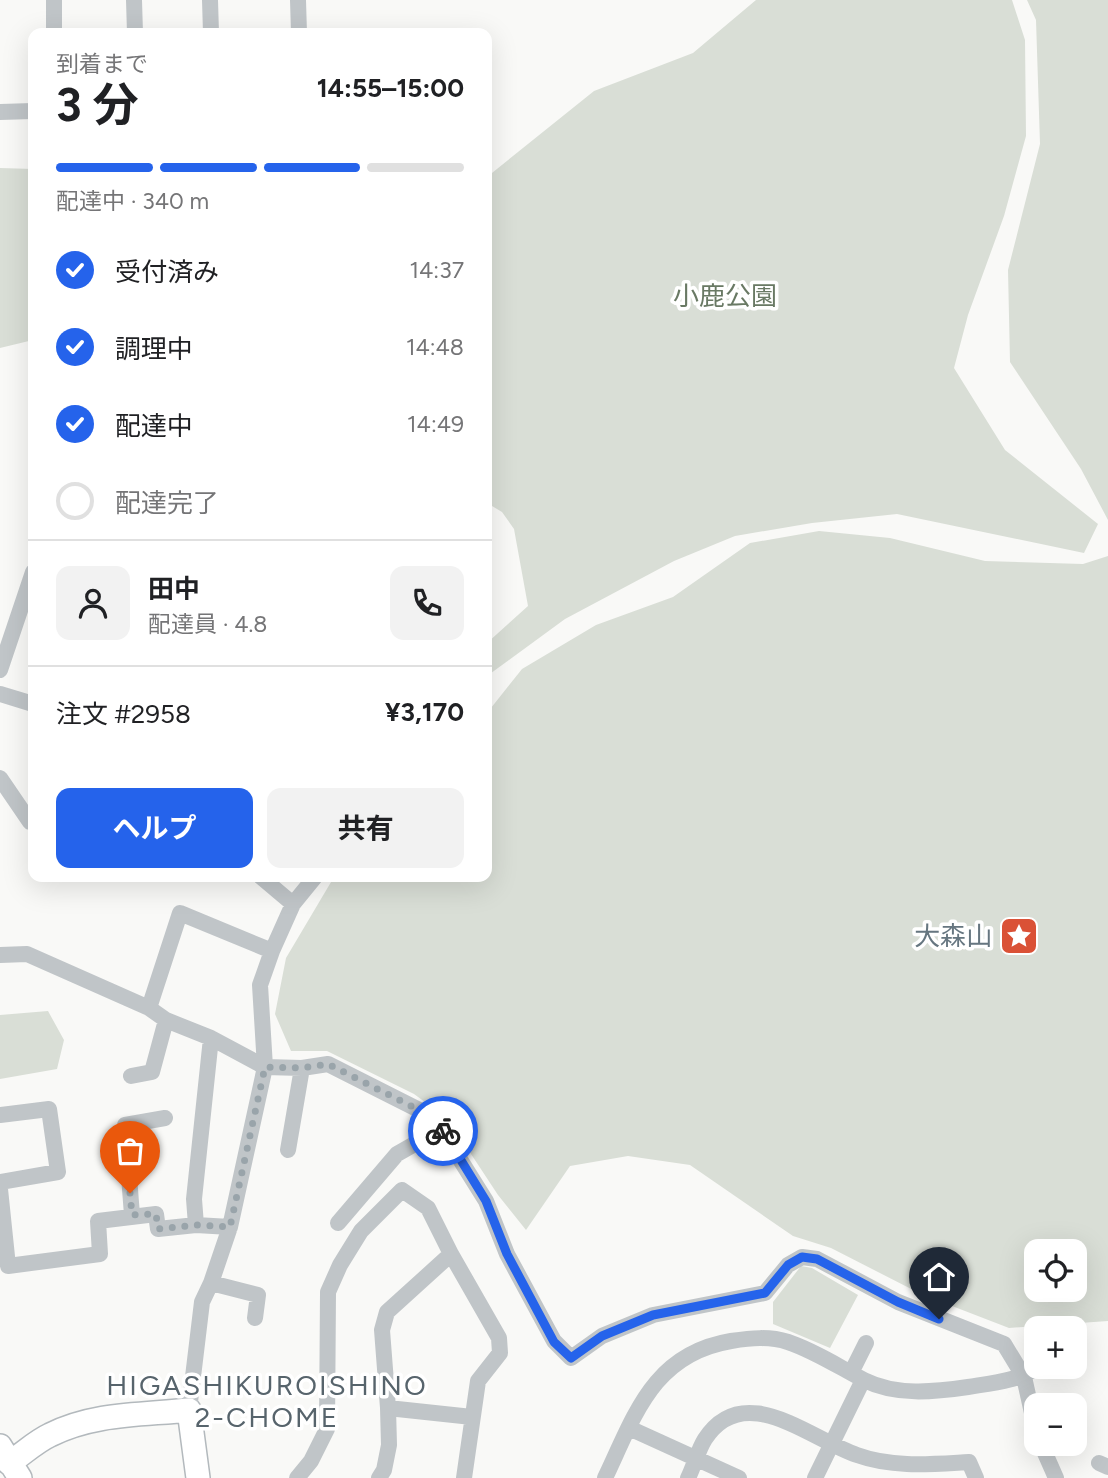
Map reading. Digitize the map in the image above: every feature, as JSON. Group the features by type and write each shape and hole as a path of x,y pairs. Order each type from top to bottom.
{"street":[{"path":"54,0 54,28"},
{"path":"134,0 135,28"},
{"path":"210,0 211,28"},
{"path":"298,0 299,28"},
{"path":"0,112 28,111"},
{"path":"0,670 28,587"},
{"path":"0,694 28,702"},
{"path":"0,778 28,819"},
{"path":"267,882 293,904"},
{"path":"198,1478 189,1410 202,1302 230,1227 265,1067 260,985 293,904 311,882"},
{"path":"149,1008 180,913 272,951"},
{"path":"0,955 27,954 149,1008 166,1020 211,1038 265,1067 302,1068 328,1064 427,1114 442,1129 486,1201 507,1254 554,1342 571,1358 602,1336 653,1315 765,1293 788,1265 802,1257 817,1259 898,1302 1004,1344 1024,1377 931,1392 886,1388 788,1342 760,1337 727,1342 699,1349 674,1363 645,1396 605,1478"},
{"path":"131,1076 152,1072 166,1020"},
{"path":"196,1225 194,1199 211,1038"},
{"path":"288,1150 302,1068"},
{"path":"0,1115 50,1109 58,1172 0,1182"},
{"path":"132,1215 125,1125 165,1118"},
{"path":"338,1223 397,1154 442,1129"},
{"path":"0,1189 8,1266 100,1254 98,1221 132,1215 156,1214 158,1229 196,1225 230,1227"},
{"path":"297,1478 311,1461 327,1429 328,1292 340,1265 361,1231 402,1189 428,1208 499,1338 500,1353 478,1381 464,1478"},
{"path":"379,1478 384,1470 389,1446 382,1330 387,1312 451,1254"},
{"path":"211,1283 258,1295 255,1318"},
{"path":"816,1478 858,1376 866,1343"},
{"path":"388,1408 472,1417"},
{"path":"8,1466 47,1436 68,1427 107,1417 189,1410"},
{"path":"688,1478 705,1439 726,1416 755,1411 782,1420 858,1456 895,1463 932,1465 969,1462 976,1478"},
{"path":"629,1428 739,1478"},
{"path":"1046,1456 1056,1478"}],"green space":[{"name":"小鹿公園","path":"756,0 1012,0 1025,40 1026,136 1004,216 968,315 954,368 1005,450 1098,524 1084,553 897,514 812,523 735,536 674,561 565,619 492,672 492,638 528,606 514,529 502,512 492,506 492,173 594,91 693,53"},
{"path":"1027,0 1108,0 1108,520 1081,469 1010,362 1008,270 1040,144 1036,20"},
{"path":"0,168 28,169 28,341 0,348"},
{"path":"819,531 890,538 985,561 1083,564 1108,556 1108,1321 1087,1322 1087,1316 1024,1316 1024,1327 1009,1328 921,1294 831,1248 793,1236 690,1165 628,1156 570,1166 526,1230 498,1195 448,1119 414,1094 327,1051 291,1051 275,1014 286,958 331,882 492,882 492,707 522,669 596,625 673,597 750,543"},
{"path":"48,1011 64,1040 57,1069 0,1079 0,1015"},
{"path":"801,1266 812,1268 858,1295 830,1348 773,1324 773,1302"}],"way so far":[{"path":"130,1193 132,1215 156,1214 158,1229 196,1225 230,1227 265,1067 302,1068 328,1064 427,1114 443,1131"}],"place":[{"name":"大森山","path":"1019,936"}],"district":[{"name":"HIGASHIKUROISHINO 2-CHOME","path":"267,1401"}],"route":[{"path":"443,1131 486,1201 507,1254 554,1342 571,1358 602,1336 653,1315 765,1293 788,1265 802,1257 817,1259 898,1302 939,1319"}]}
